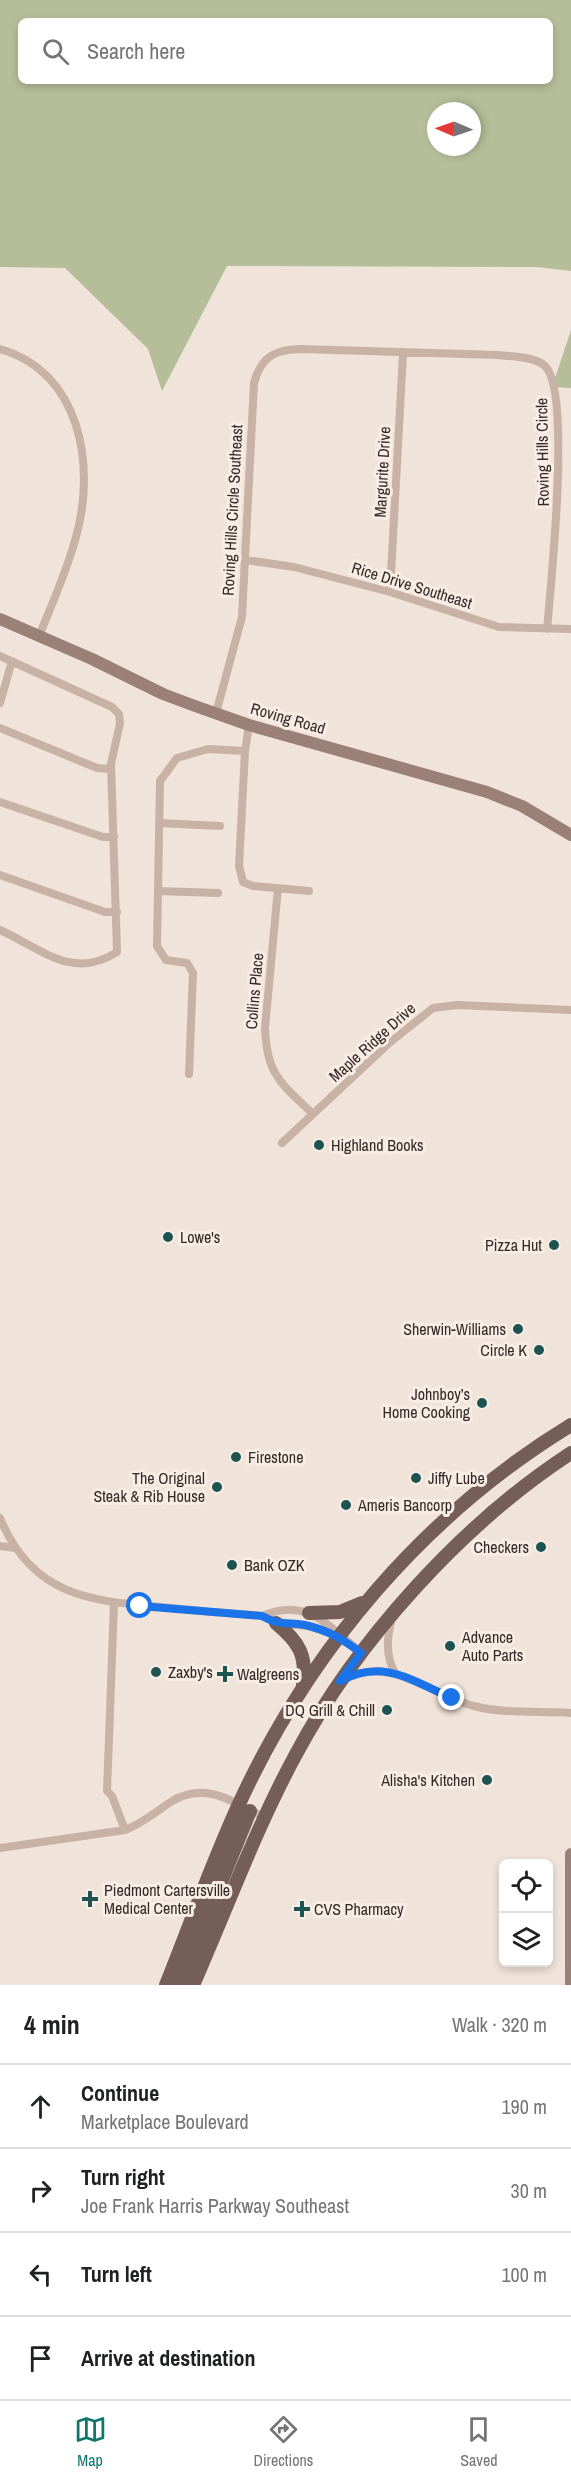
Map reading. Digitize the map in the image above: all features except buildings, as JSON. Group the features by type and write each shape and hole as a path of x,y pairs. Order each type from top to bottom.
{"main road":[{"path":"179,1985 270,1743 302,1689 339,1636 367,1601 419,1545 467,1500 517,1460 571,1425"},
{"path":"193,1985 264,1817 296,1753 340,1681 422,1580 531,1479 571,1453"},
{"path":"545,1470 571,1465"},
{"path":"309,1613 340,1612 367,1601"},
{"path":"276,1623 299,1648 305,1665 302,1689"},
{"path":"166,1985 244,1808"}],"street":[{"path":"0,349 31,364 56,386 70,408 84,460 84,495 76,536 39,636"},
{"name":"Roving Hills Circle","path":"314,349 524,358 541,363 552,376 558,397 559,500 547,629"},
{"name":"Roving Hills Circle Southeast","path":"216,714 242,617 253,396 257,374 267,357 274,352 314,349"},
{"name":"Margurite Drive","path":"390,592 403,354"},
{"name":"Rice Drive Southeast","path":"246,560 294,567 390,592 499,627 571,629"},
{"name":"Roving Road","path":"0,619 163,694 249,725 487,792 530,810 571,835"},
{"path":"0,656 112,707 119,714 120,723 111,769 117,952 107,959 92,963 69,963 52,959 0,930"},
{"path":"0,703 12,661"},
{"path":"249,725 245,750 239,866 243,882 253,886 309,891"},
{"path":"0,728 98,768 111,769"},
{"path":"189,1074 193,973 187,963 166,960 157,946 160,780 177,758 208,749 245,750"},
{"path":"0,802 103,837 114,837"},
{"path":"159,823 220,826"},
{"path":"0,876 105,912 117,912"},
{"name":"Collins Place","path":"278,888 265,1028 266,1051 276,1079 313,1114"},
{"path":"158,891 218,893"},
{"name":"Maple Ridge Drive","path":"282,1143 388,1044 433,1008 457,1005 571,1010"},
{"path":"0,1518 15,1548 28,1563 54,1584 82,1596 114,1603 262,1616 276,1623 308,1626 339,1636"},
{"path":"0,1546 15,1548"},
{"path":"114,1603 107,1791 112,1796 125,1830"},
{"path":"262,1616 276,1610 309,1613 322,1619 361,1653"},
{"path":"394,1612 388,1638 388,1650 395,1673"},
{"path":"340,1681 355,1674 374,1670 395,1673 477,1707 571,1713"},
{"path":"0,1848 125,1830 141,1823 188,1793 213,1794 264,1817"},
{"path":"571,1854 571,1985"}],"green space":[{"path":"0,0 571,0 571,271 536,267 227,266 162,391 148,349 65,268 0,267"},
{"path":"571,330 571,388 552,387"}],"place":[{"name":"Highland Books","path":"319,1145"},
{"name":"Lowe's","path":"168,1237"},
{"name":"Pizza Hut","path":"554,1245"},
{"name":"Sherwin-Williams","path":"518,1329"},
{"name":"Circle K","path":"539,1350"},
{"name":"Johnboy’s Home Cooking","path":"482,1403"},
{"name":"Firestone","path":"236,1457"},
{"name":"Jiffy Lube","path":"416,1478"},
{"name":"The Original Steak & Rib House","path":"217,1487"},
{"name":"Ameris Bancorp","path":"346,1505"},
{"name":"Checkers","path":"541,1547"},
{"name":"Bank OZK","path":"232,1565"},
{"name":"Advance Auto Parts","path":"450,1646"},
{"name":"Zaxby's","path":"156,1672"},
{"name":"Walgreens","path":"225,1674"},
{"name":"DQ Grill & Chill","path":"387,1710"},
{"name":"Alisha's Kitchen","path":"487,1780"},
{"name":"Piedmont Cartersville Medical Center","path":"90,1899"},
{"name":"CVS Pharmacy","path":"302,1909"}],"route":[{"path":"140,1606 262,1616 276,1623 308,1626 339,1636 361,1653 340,1681 361,1672 387,1671 452,1698"}]}
